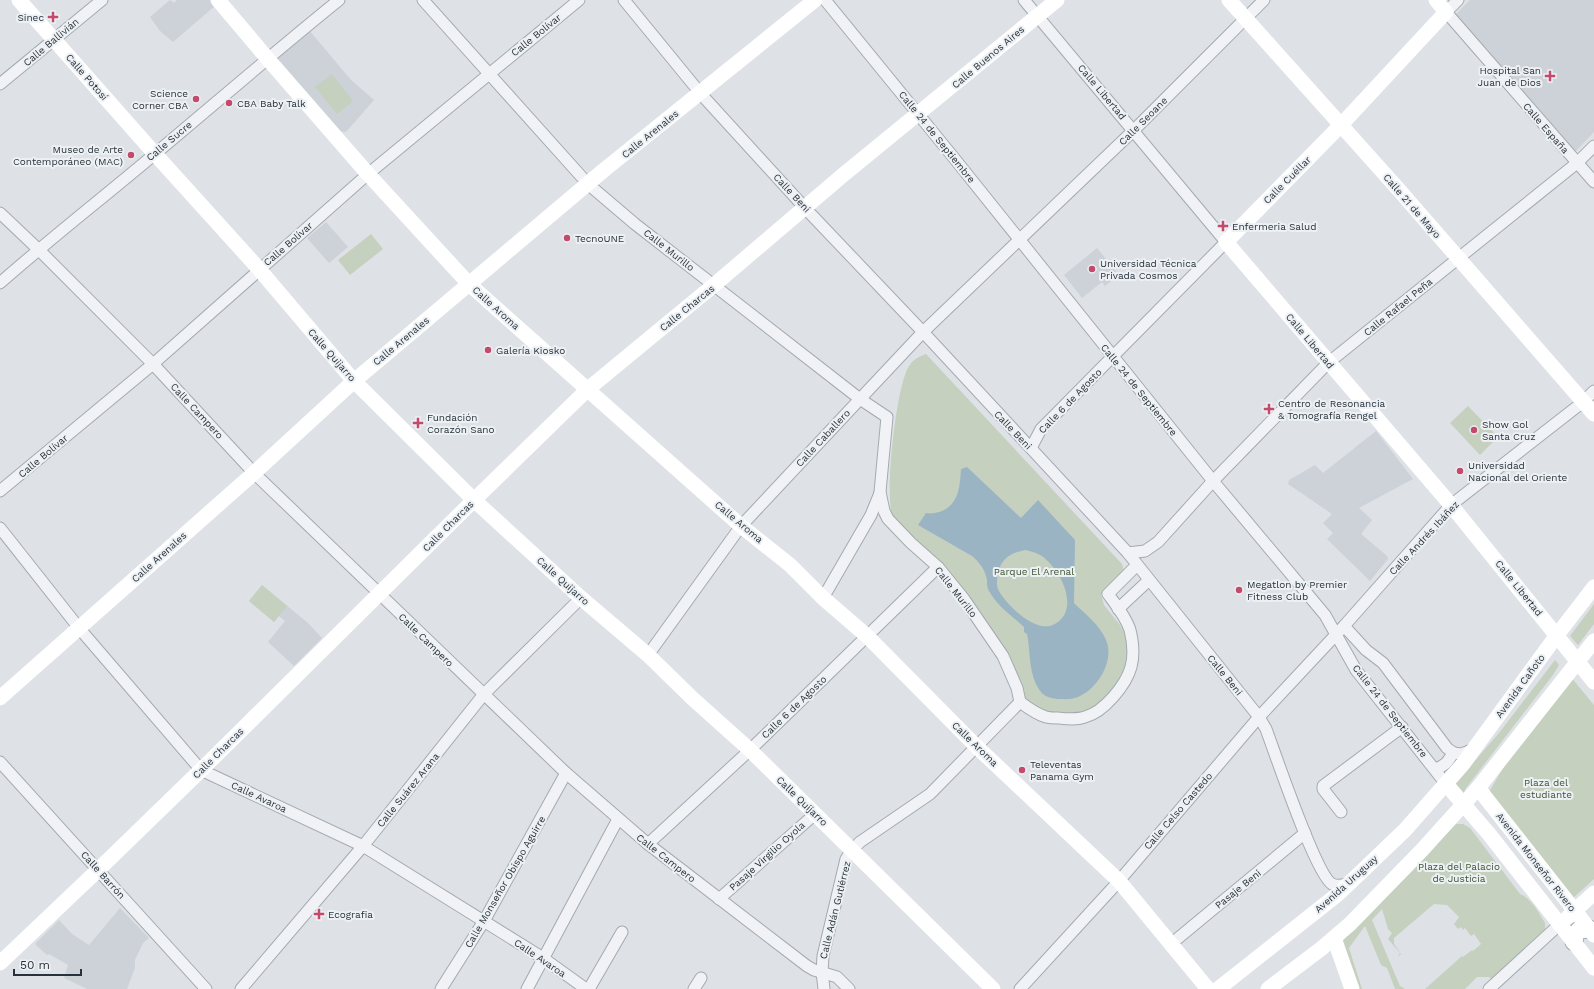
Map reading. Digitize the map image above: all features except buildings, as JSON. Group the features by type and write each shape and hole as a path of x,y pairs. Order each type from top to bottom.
{"main road":[{"path":"1574,942 1575,935 1579,930 1592,932"}],"street":[{"name":"Calle Potosí","path":"19,0 155,154"},
{"name":"Calle Ballivián","path":"0,84 102,0"},
{"name":"Calle Aroma","path":"218,0 368,174 470,284 741,526 790,564 823,598 868,636 977,747 1119,881 1208,989"},
{"name":"Calle Sucre","path":"0,283 38,249 155,154 267,58 339,0"},
{"name":"Calle Murillo","path":"423,0 588,184 635,224 860,399 887,416 880,492 871,515 823,598"},
{"name":"Calle Bolívar","path":"0,491 153,364 368,174 579,0"},
{"name":"Calle Beni","path":"624,0 701,94 805,208 1128,552 1259,717 1266,729 1319,867 1329,881 1339,886 1349,883"},
{"name":"Calle Arenales","path":"0,698 254,473 354,381 588,184 701,94 815,0"},
{"name":"Calle 24 de Septiembre","path":"825,0 919,114 1213,481 1325,615 1340,630 1383,663 1447,748 1453,753"},
{"name":"Calle Libertad","path":"1024,0 1328,363 1451,506 1594,682"},
{"name":"Calle Buenos Aires","path":"919,114 1057,0"},
{"name":"Calle 21 de Mayo","path":"1229,0 1341,125 1594,414"},
{"name":"Calle Seoane","path":"1020,240 1264,0"},
{"name":"Calle España","path":"1436,0 1594,182"},
{"name":"Calle Cuéllar","path":"1113,357 1341,125 1458,0"},
{"name":"Calle Charcas","path":"0,963 201,770 588,389 919,114"},
{"name":"Calle Rafael Peña","path":"1213,481 1328,363 1577,163 1594,146"},
{"name":"Calle Quijarro","path":"155,154 259,269 354,381 474,500 580,598 648,655 692,698 750,750 993,989"},
{"name":"Calle Campero","path":"0,213 153,364 254,473 566,773 648,844 719,899 807,966 837,976 849,989"},
{"name":"Calle Caballero","path":"648,655 741,526 923,332 1020,240"},
{"name":"Calle 6 de Agosto","path":"1031,448 1041,428 1113,357"},
{"name":"Calle Andrés Ibáñez","path":"1340,630 1451,506 1584,402 1594,391"},
{"path":"1128,552 1145,552 1158,542 1213,481"},
{"name":"Calle Murillo","path":"880,492 884,511 888,519 911,543 938,567 964,599 1002,656 1017,688 1020,702"},
{"name":"Calle Avaroa","path":"0,528 79,628 201,770 363,846 543,958 586,989"},
{"path":"1020,702 1032,711 1047,717 1074,719 1087,717 1104,706 1121,686 1132,666 1132,641 1130,629 1108,594 1137,565"},
{"name":"Calle 6 de Agosto","path":"648,844 750,750 938,567"},
{"path":"1118,609 1149,580"},
{"name":"Avenida Cañoto","path":"1446,784 1476,748 1557,635 1594,587"},
{"name":"Calle Suárez Arana","path":"241,989 363,846 484,694 580,598"},
{"name":"Calle 24 de Septiembre","path":"1340,630 1356,670 1446,784"},
{"name":"Calle Celso Castedo","path":"1020,989 1119,881 1259,717 1340,630"},
{"path":"1268,989 1334,938 1361,914 1478,788 1594,641"},
{"path":"1356,670 1363,660 1375,657"},
{"name":"Calle Adán Gutiérrez","path":"824,989 822,972 823,956 846,859 852,850 860,842 930,794 1020,702"},
{"path":"1341,812 1323,789 1323,786 1402,727"},
{"path":"1435,769 1448,763 1453,753 1459,754 1476,748"},
{"name":"Calle Barrón","path":"0,762 206,989"},
{"name":"Calle Monseñor Obispo Aguirre","path":"441,989 484,922 566,773"},
{"name":"Avenida Monseñor Rivero","path":"1446,784 1489,834 1594,968"},
{"name":"Avenida Uruguay","path":"1218,989 1338,894 1405,830 1446,784"},
{"name":"Avenida Monseñor Rivero","path":"1478,788 1592,932"},
{"name":"Pasaje Virgilio Oyola","path":"719,899 815,814"},
{"path":"527,989 618,819"},
{"name":"Pasaje Beni","path":"1171,944 1305,833"},
{"path":"1489,989 1594,893"},
{"path":"589,989 622,932"},
{"path":"1334,938 1352,989"},
{"path":"1198,977 1205,982 1216,983 1230,980"},
{"path":"694,989 701,978"}],"shaded area":[{"path":"170,0 174,3 177,0 211,0 216,5 173,42 160,31 150,17"},
{"name":"Hospital San Juan de Dios","path":"1470,0 1594,0 1594,132 1576,151 1570,150 1458,21 1456,14"},
{"path":"309,30 351,80 374,100 346,132 337,131 276,64 278,57"},
{"path":"326,222 348,247 329,263 307,238"},
{"name":"Universidad Técnica Privada Cosmos","path":"1097,248 1119,275 1105,286 1102,282 1082,298 1064,275"},
{"path":"1376,431 1413,479 1359,508 1372,520 1361,534 1387,556 1388,559 1370,581 1327,539 1333,533 1323,523 1332,514 1288,484 1289,480 1315,465 1323,473"},
{"path":"262,585 308,623 322,638 294,666 268,642 285,621 279,616 274,622 249,601"},
{"path":"120,908 149,938 143,943 135,960 135,968 127,989 87,989 64,978 68,965 49,954 47,955 35,944 59,920 72,934 89,945"}],"green space":[{"path":"332,74 353,101 337,114 315,87"},
{"path":"371,234 383,249 350,275 338,260"},
{"name":"Parque El Arenal","path":"926,354 1122,564 1124,571 1101,594 1104,605 1125,633 1128,643 1129,662 1116,687 1094,709 1081,714 1048,714 1029,705 1022,693 1017,673 1007,655 892,515 890,503 891,463 896,416 900,395 904,377 909,366 916,358"},
{"name":"Show Gol Santa Cruz","path":"1468,406 1498,437 1480,455 1450,423"},
{"path":"262,585 287,606 274,622 249,601"},
{"path":"1594,604 1594,624 1578,645 1570,636"},
{"path":"1555,660 1559,665 1553,675 1466,788 1461,799 1453,786 1499,733"},
{"name":"Plaza del estudiante","path":"1570,676 1594,705 1594,879 1572,899 1489,792 1510,756"},
{"name":"Plaza del Palacio de Justicia","path":"1456,824 1463,824 1470,828 1520,894 1528,899 1534,906 1545,923 1545,929 1491,979 1489,977 1477,977 1465,989 1425,989 1462,956 1463,957 1472,950 1473,951 1481,944 1474,934 1471,936 1465,928 1463,930 1461,927 1458,929 1454,924 1459,917 1447,905 1434,904 1394,938 1394,944 1401,954 1398,957 1400,953 1388,939 1392,933 1388,929 1382,909 1372,920 1400,986 1405,989 1395,989 1387,968 1381,965 1365,926 1349,948 1362,989 1357,989 1342,942 1352,929"}],"water":[{"path":"967,467 1021,518 1038,500 1075,540 1074,603 1100,629 1106,640 1108,648 1108,656 1103,673 1092,688 1078,697 1070,699 1057,699 1050,698 1041,692 1032,671 1027,634 1024,632 1024,627 992,596 988,589 987,578 980,565 972,556 918,525 926,513 939,512 951,505 959,488 961,469","holes":["1025,550 1034,552 1049,562 1056,571 1066,590 1066,610 1062,619 1053,625 1038,625 1021,616 1007,602 998,589 997,583 999,568 1004,560 1015,553"]}],"place":[{"name":"Sinec","path":"53,17"},
{"name":"Hospital San Juan de Dios","path":"1550,76"},
{"name":"Science Corner CBA","path":"196,99"},
{"name":"CBA Baby Talk","path":"229,103"},
{"name":"Museo de Arte Contemporáneo (MAC)","path":"131,155"},
{"name":"Enfermeria Salud","path":"1223,226"},
{"name":"TecnoUNE","path":"567,238"},
{"name":"Universidad Técnica Privada Cosmos","path":"1092,269"},
{"name":"Galería Kiosko","path":"488,350"},
{"name":"Centro de Resonancia & Tomografía Rengel","path":"1269,409"},
{"name":"Fundación Corazón Sano","path":"418,423"},
{"name":"Show Gol Santa Cruz","path":"1474,430"},
{"name":"Universidad Nacional del Oriente","path":"1460,471"},
{"name":"Megatlon by Premier Fitness Club","path":"1239,590"},
{"name":"Televentas Panama Gym","path":"1022,770"},
{"name":"Ecografia","path":"319,914"}]}
